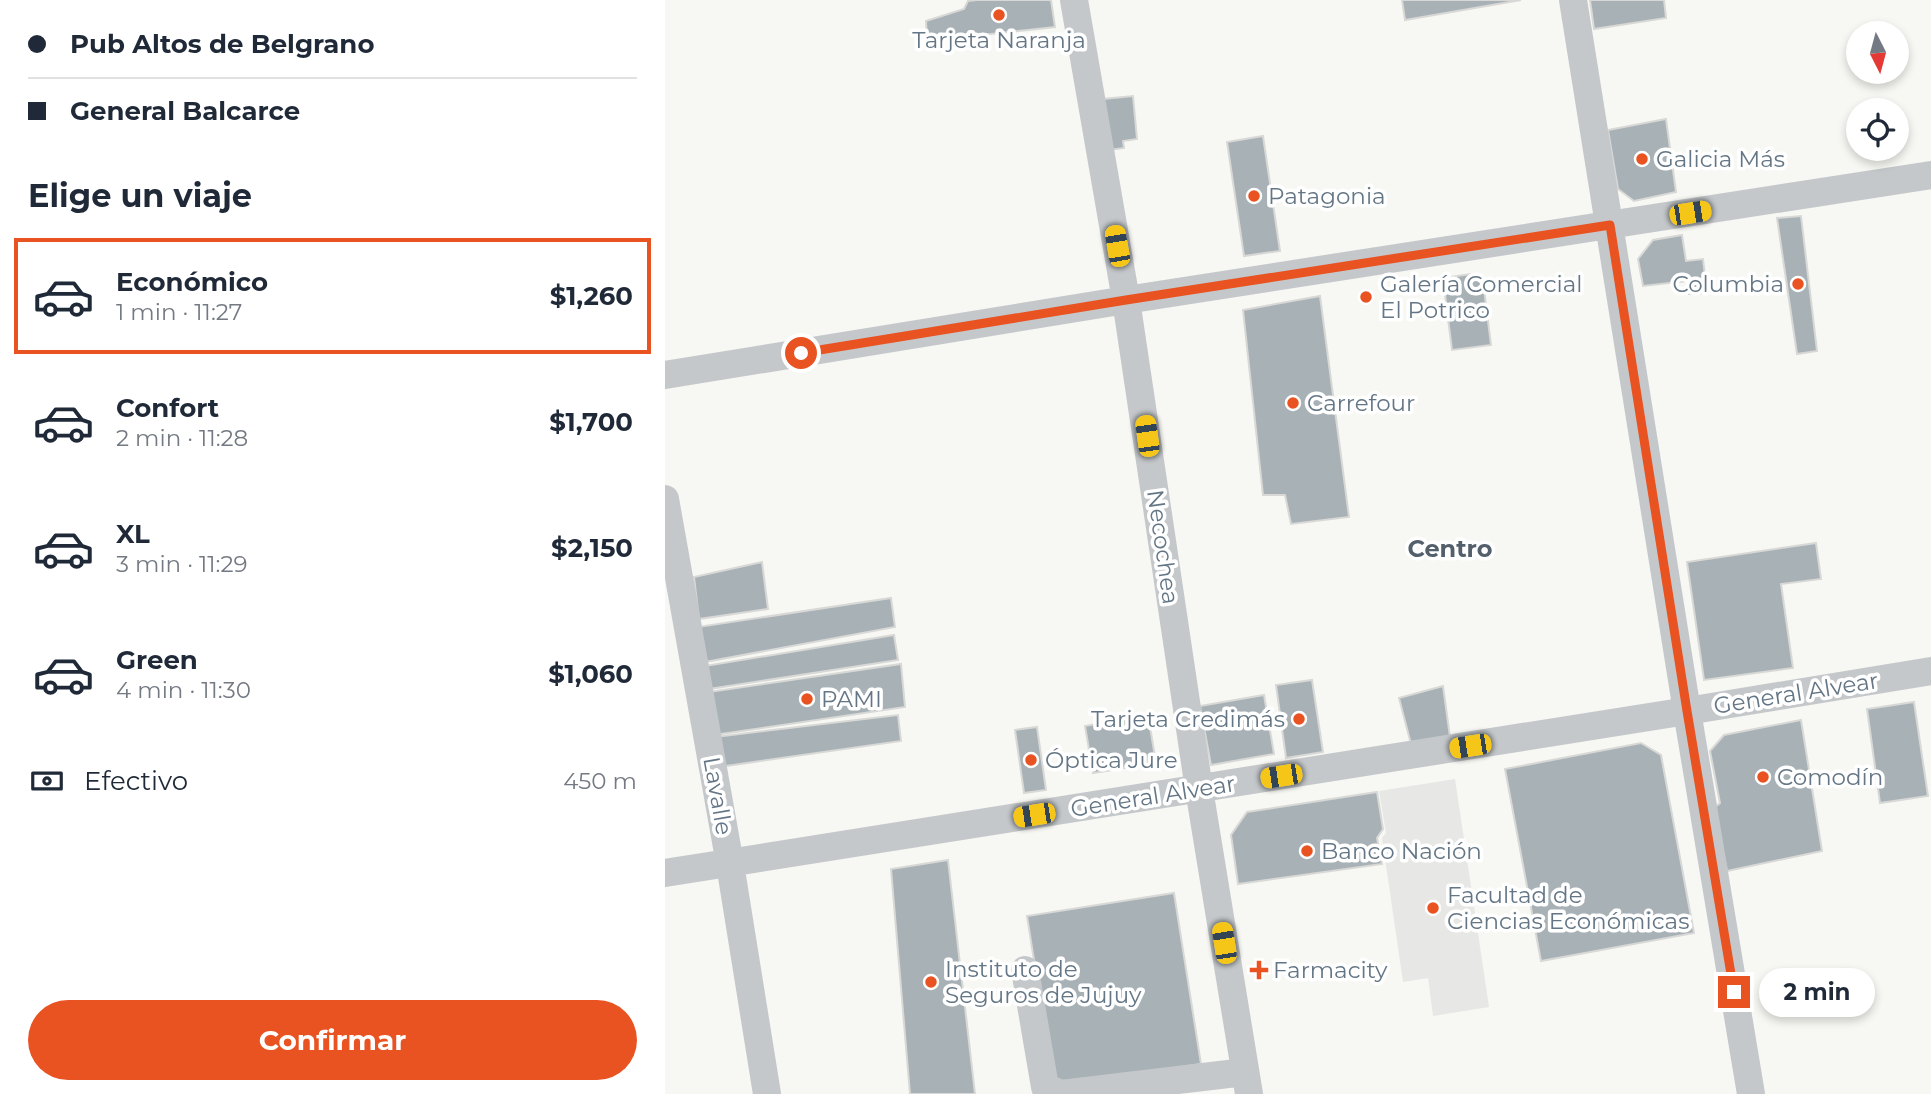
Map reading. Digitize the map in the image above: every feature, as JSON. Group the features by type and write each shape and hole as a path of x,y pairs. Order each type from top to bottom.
{"street":[{"name":"Necochea","path":"1074,0 1126,300 1199,789 1247,1083"},
{"path":"1573,0 1751,1094"},
{"path":"665,375 1126,300 1931,175"},
{"name":"Lavalle","path":"665,499 730,864 767,1094"},
{"name":"General Alvear","path":"665,873 1931,671"},
{"path":"1024,970 1045,1087 1052,1091 1061,1094 1247,1083"}],"shaded area":[{"name":"Facultad de Ciencias Económicas","path":"1455,779 1489,1007 1433,1016 1428,978 1403,982 1382,838 1386,833 1379,791"}],"building":[{"name":"Tarjeta Naranja","path":"1051,0 1055,27 927,41 926,21 964,9 968,1"},
{"path":"1402,0 1521,0 1405,20"},
{"path":"1590,0 1664,0 1666,18 1594,29"},
{"path":"1133,96 1137,139 1123,141 1124,148 1109,150 1103,99"},
{"name":"Galicia Más","path":"1666,119 1676,192 1634,201 1618,189 1608,130"},
{"name":"Patagonia","path":"1263,136 1280,251 1244,256 1227,142"},
{"name":"Columbia","path":"1801,216 1817,351 1797,354 1777,218"},
{"path":"1682,235 1686,261 1703,259 1707,293 1689,294 1687,281 1643,286 1638,259 1653,240"},
{"path":"1471,274 1483,281 1491,345 1452,350 1443,278"},
{"name":"Carrefour","path":"1320,296 1349,517 1291,524 1285,495 1263,495 1243,310"},
{"path":"1816,543 1821,579 1781,584 1793,668 1704,680 1687,562"},
{"path":"762,562 768,609 699,619 694,577"},
{"path":"891,598 895,627 705,662 698,627"},
{"path":"894,635 898,660 709,689 705,666"},
{"name":"PAMI","path":"901,664 905,707 714,735 709,692"},
{"name":"Tarjeta Credimás","path":"1312,680 1323,752 1286,758 1276,685"},
{"path":"1443,686 1450,737 1411,744 1399,698"},
{"path":"1264,695 1274,754 1211,765 1200,706"},
{"path":"1914,702 1928,796 1880,803 1867,709"},
{"path":"898,715 901,741 719,767 715,737"},
{"path":"1148,715 1156,763 1093,773 1085,726"},
{"name":"Comodín","path":"1801,720 1822,851 1727,871 1714,808 1720,803 1710,751 1724,735"},
{"name":"Óptica Jure","path":"1037,727 1046,790 1024,793 1015,730"},
{"path":"1641,743 1661,755 1694,933 1541,961 1505,769"},
{"name":"Banco Nación","path":"1377,792 1383,829 1377,838 1382,864 1238,884 1231,835 1247,812"},
{"name":"Instituto de Seguros de Jujuy","path":"948,860 975,1094 910,1094 891,869"},
{"path":"1174,893 1201,1064 1054,1087 1027,916"}],"place":[{"name":"Tarjeta Naranja","path":"999,15"},
{"name":"Galicia Más","path":"1642,159"},
{"name":"Patagonia","path":"1254,196"},
{"name":"Columbia","path":"1798,284"},
{"name":"Galería Comercial El Potrico","path":"1366,297"},
{"name":"Carrefour","path":"1293,403"},
{"name":"PAMI","path":"807,699"},
{"name":"Tarjeta Credimás","path":"1299,719"},
{"name":"Óptica Jure","path":"1031,760"},
{"name":"Comodín","path":"1763,777"},
{"name":"Banco Nación","path":"1307,851"},
{"name":"Facultad de Ciencias Económicas","path":"1433,908"},
{"name":"Farmacity","path":"1259,970"},
{"name":"Instituto de Seguros de Jujuy","path":"931,982"}],"district":[{"name":"Centro","path":"1450,549"}],"route":[{"path":"801,353 1610,225 1734,992"}]}
